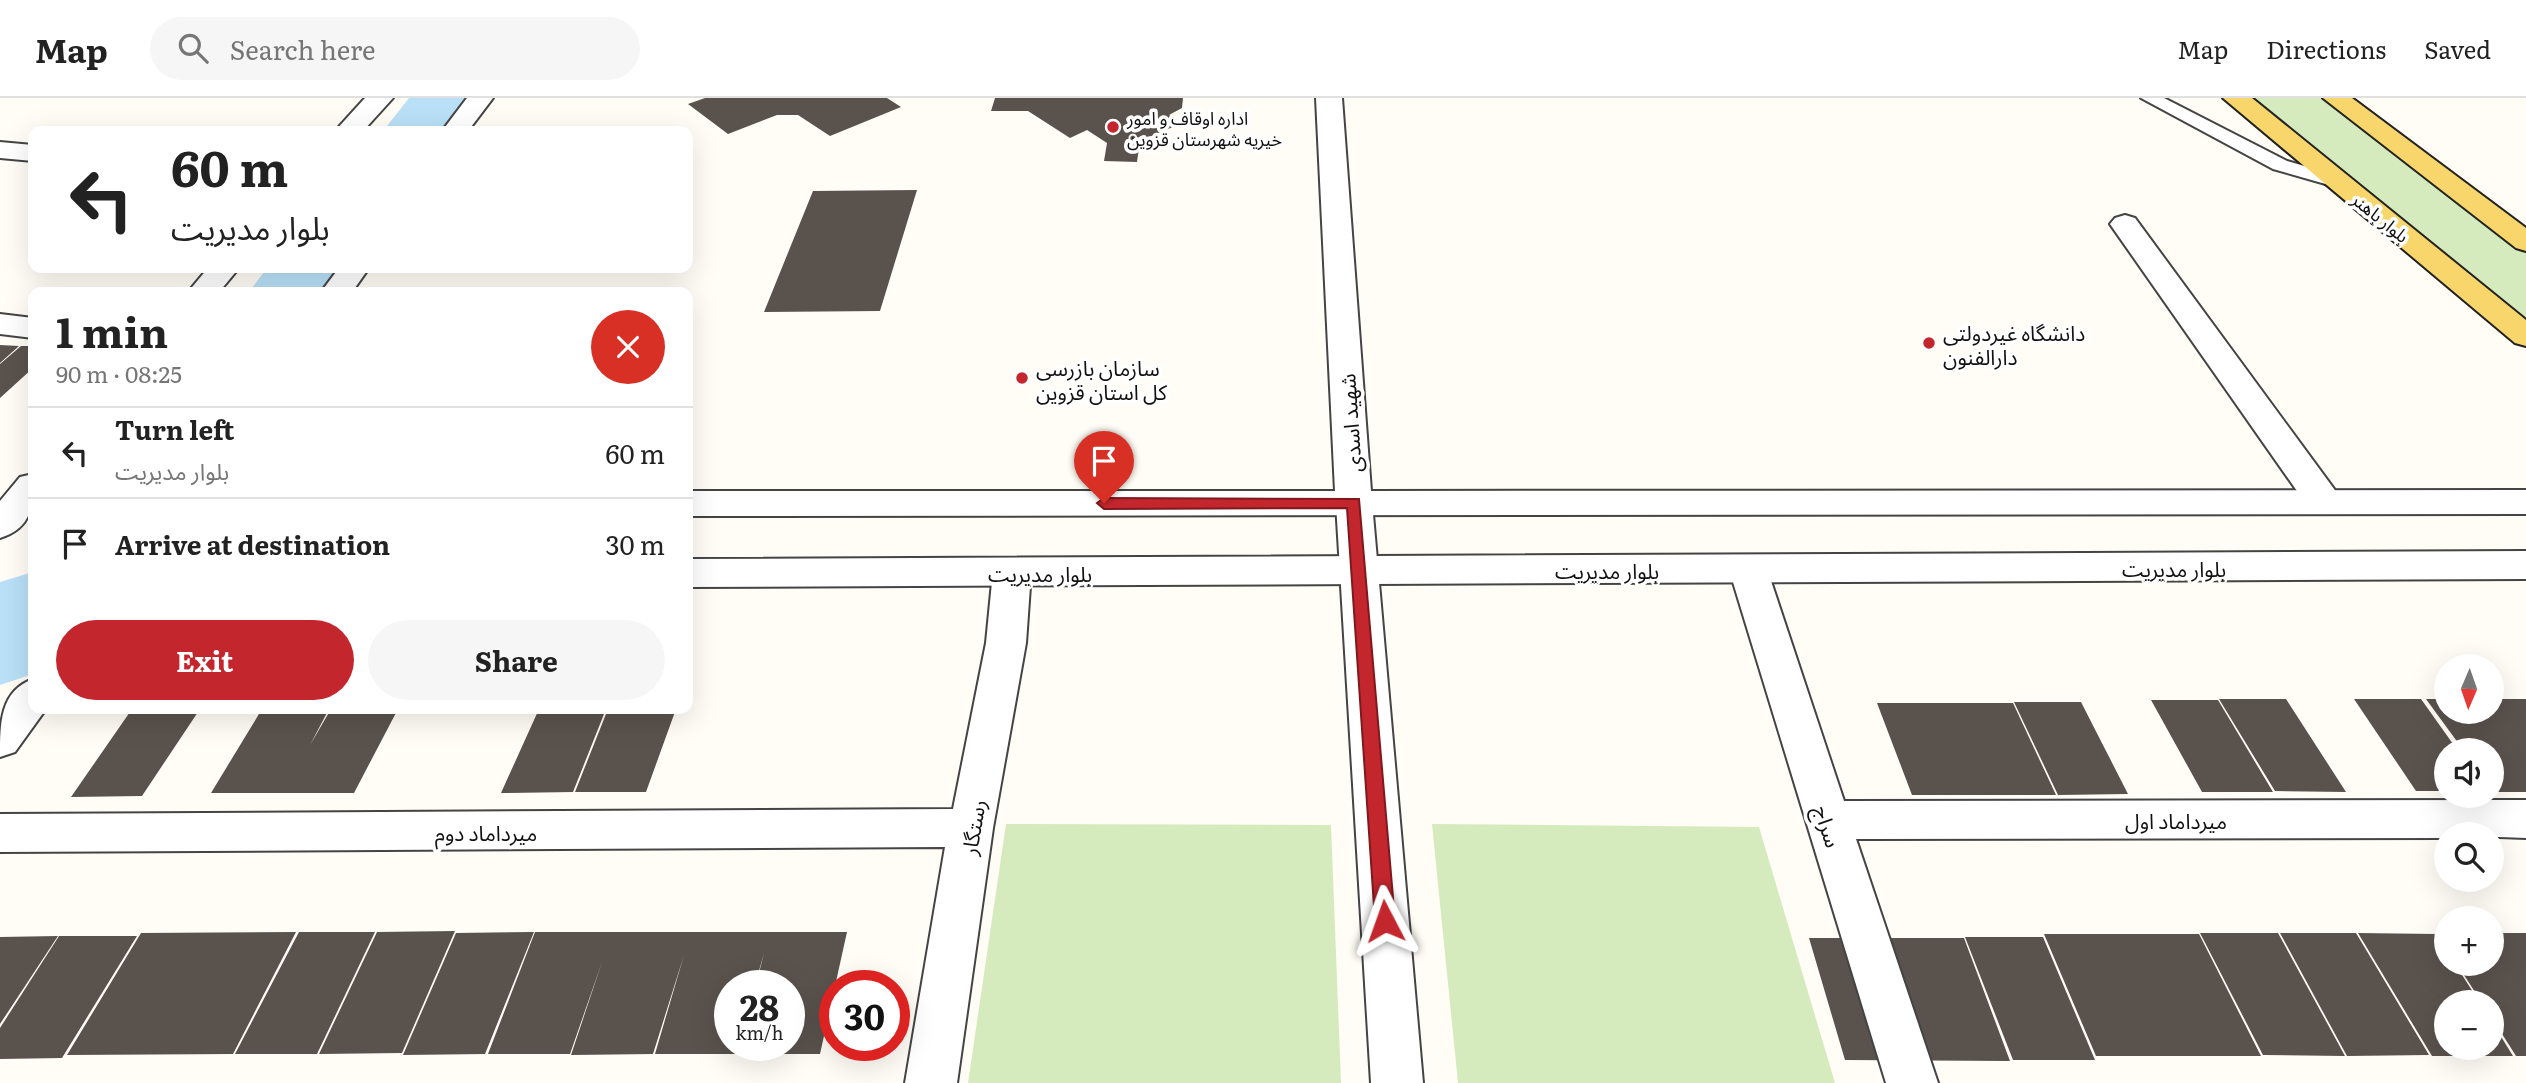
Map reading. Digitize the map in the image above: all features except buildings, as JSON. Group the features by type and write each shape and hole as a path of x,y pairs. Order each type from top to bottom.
{"main road":[{"name":"بلوار باهنر","path":"2236,98 2526,336"},
{"path":"2336,98 2526,242"}],"street":[{"path":"353,126 380,98"},
{"path":"459,126 480,98"},
{"name":"شهید اسدی","path":"1329,98 1354,503 1397,1083"},
{"path":"0,150 28,153"},
{"path":"2124,224 2324,502"},
{"path":"207,287 219,273"},
{"path":"0,324 28,327"},
{"path":"0,525 28,492"},
{"path":"693,504 2526,502"},
{"name":"بلوار مدیریت","path":"693,573 2526,565"},
{"name":"سراج","path":"1748,569 1912,1083"},
{"name":"رستگار","path":"931,1083 971,828 1006,643 1013,572"},
{"path":"0,740 28,702"},
{"name":"میرداماد اول","path":"1827,820 2526,819"},
{"name":"میرداماد دوم","path":"0,833 971,828"}],"lane":[{"path":"2150,98 2280,165 2336,181"}],"green space":[{"path":"2236,98 2336,98 2526,242 2526,336"},
{"path":"1006,824 1331,825 1341,1083 968,1083"},
{"path":"1432,824 1759,827 1835,1083 1458,1083"}],"waterway":[{"path":"419,126 442,98"},
{"path":"290,287 302,273"},
{"path":"0,648 28,613"}],"place":[{"name":"اداره اوقاف و امور خیریه شهرستان قزوین","path":"1113,127"},
{"name":"دانشگاه غیردولتی دارالفنون","path":"1929,343"},
{"name":"سازمان بازرسی کل استان قزوین","path":"1022,378"}],"route":[{"path":"1104,503 1354,503 1385,921"}]}
